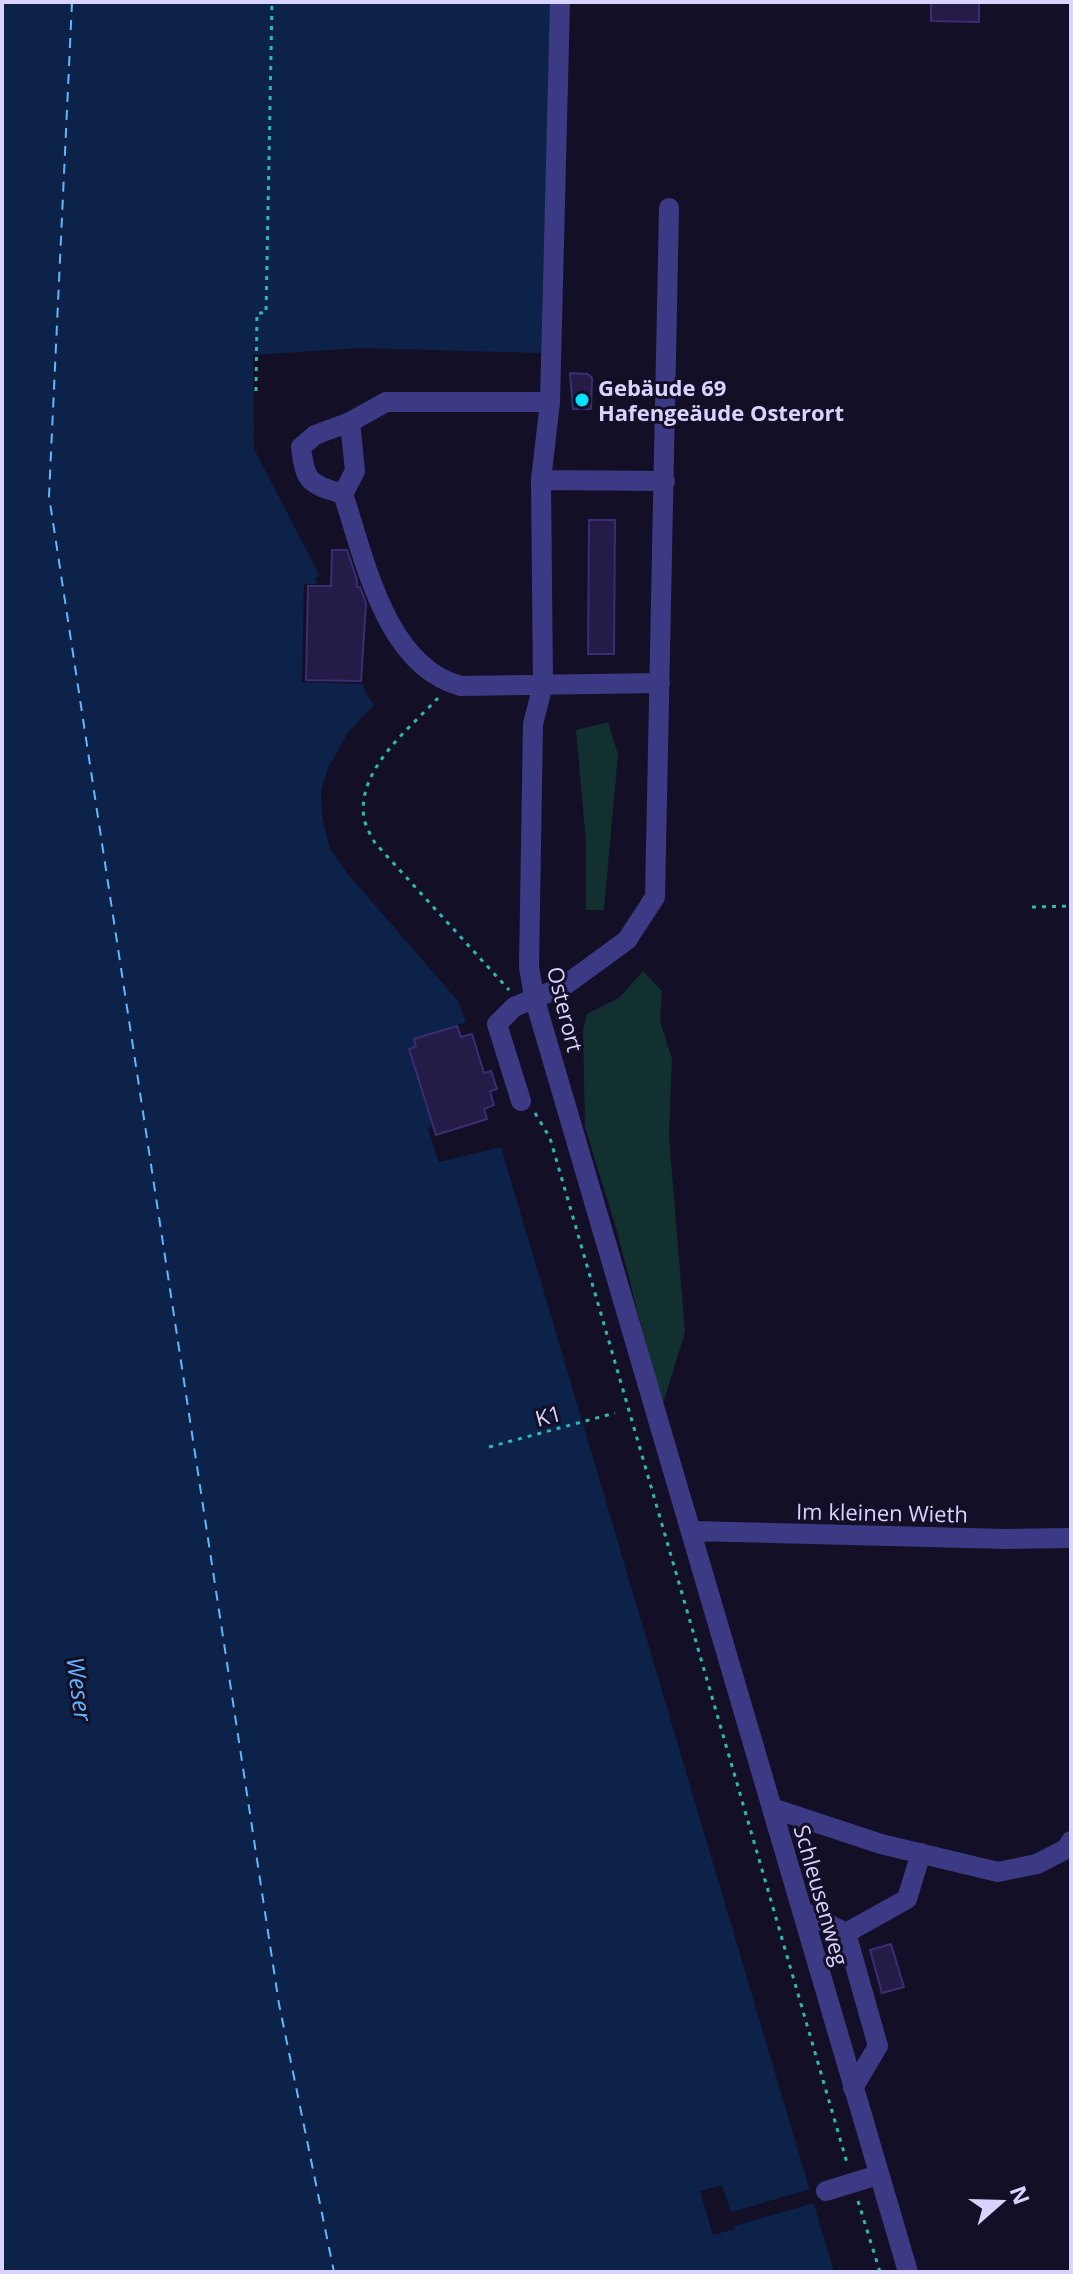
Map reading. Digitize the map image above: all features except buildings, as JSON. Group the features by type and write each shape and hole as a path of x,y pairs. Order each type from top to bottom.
{"street":[{"name":"Osterort","path":"560,2 550,402 541,480 543,685 533,724 529,967 534,997 692,1531"},
{"path":"521,1101 497,1024 514,1007 564,986 627,940 655,897 669,208"},
{"path":"343,494 313,485 303,470 301,447 315,435 350,422 386,402 550,402"},
{"path":"350,422 355,471 343,494 383,614 408,650 440,680 496,687 660,683"},
{"path":"541,480 665,481"},
{"name":"Im kleinen Wieth","path":"692,1531 1071,1538"},
{"name":"Schleusenweg","path":"692,1531 908,2272"},
{"path":"772,1808 881,1844 998,1872 1037,1864 1066,1849 1071,1841"},
{"path":"846,1933 907,1899 921,1853"},
{"path":"802,1911 846,1933 878,2046 853,2088"},
{"path":"826,2191 878,2175"}],"path":[{"path":"256,391 257,313 266,313 272,2"},
{"path":"452,683 390,749 370,779 364,802 364,821 375,843 495,976 514,994 534,997"},
{"path":"1032,907 1071,906"},
{"path":"521,1101 532,1108 550,1138 880,2272"},
{"name":"K1","path":"489,1447 615,1413"}],"green space":[{"path":"608,722 618,754 604,910 586,910 586,842 576,730"},
{"path":"643,971 662,991 660,1021 672,1059 669,1137 685,1332 662,1407 617,1231 585,1127 583,1030 587,1014 619,998"}],"water":[{"name":"Weser","path":"2,2 551,2 541,353 359,348 253,355 254,449 320,576 315,578 317,584 304,584 302,682 363,684 374,705 349,731 328,768 321,791 322,817 330,848 347,873 458,1001 466,1022 415,1039 416,1046 409,1049 433,1125 428,1128 439,1162 501,1147 834,2272 2,2272"}],"pier":[{"path":"722,2185 731,2212 814,2188 817,2202 713,2235 700,2191"}],"ferry route":[{"path":"72,2 49,496 279,2004 334,2272"}],"place":[{"name":"Gebäude 69 Hafengeäude Osterort","path":"582,400"}]}
